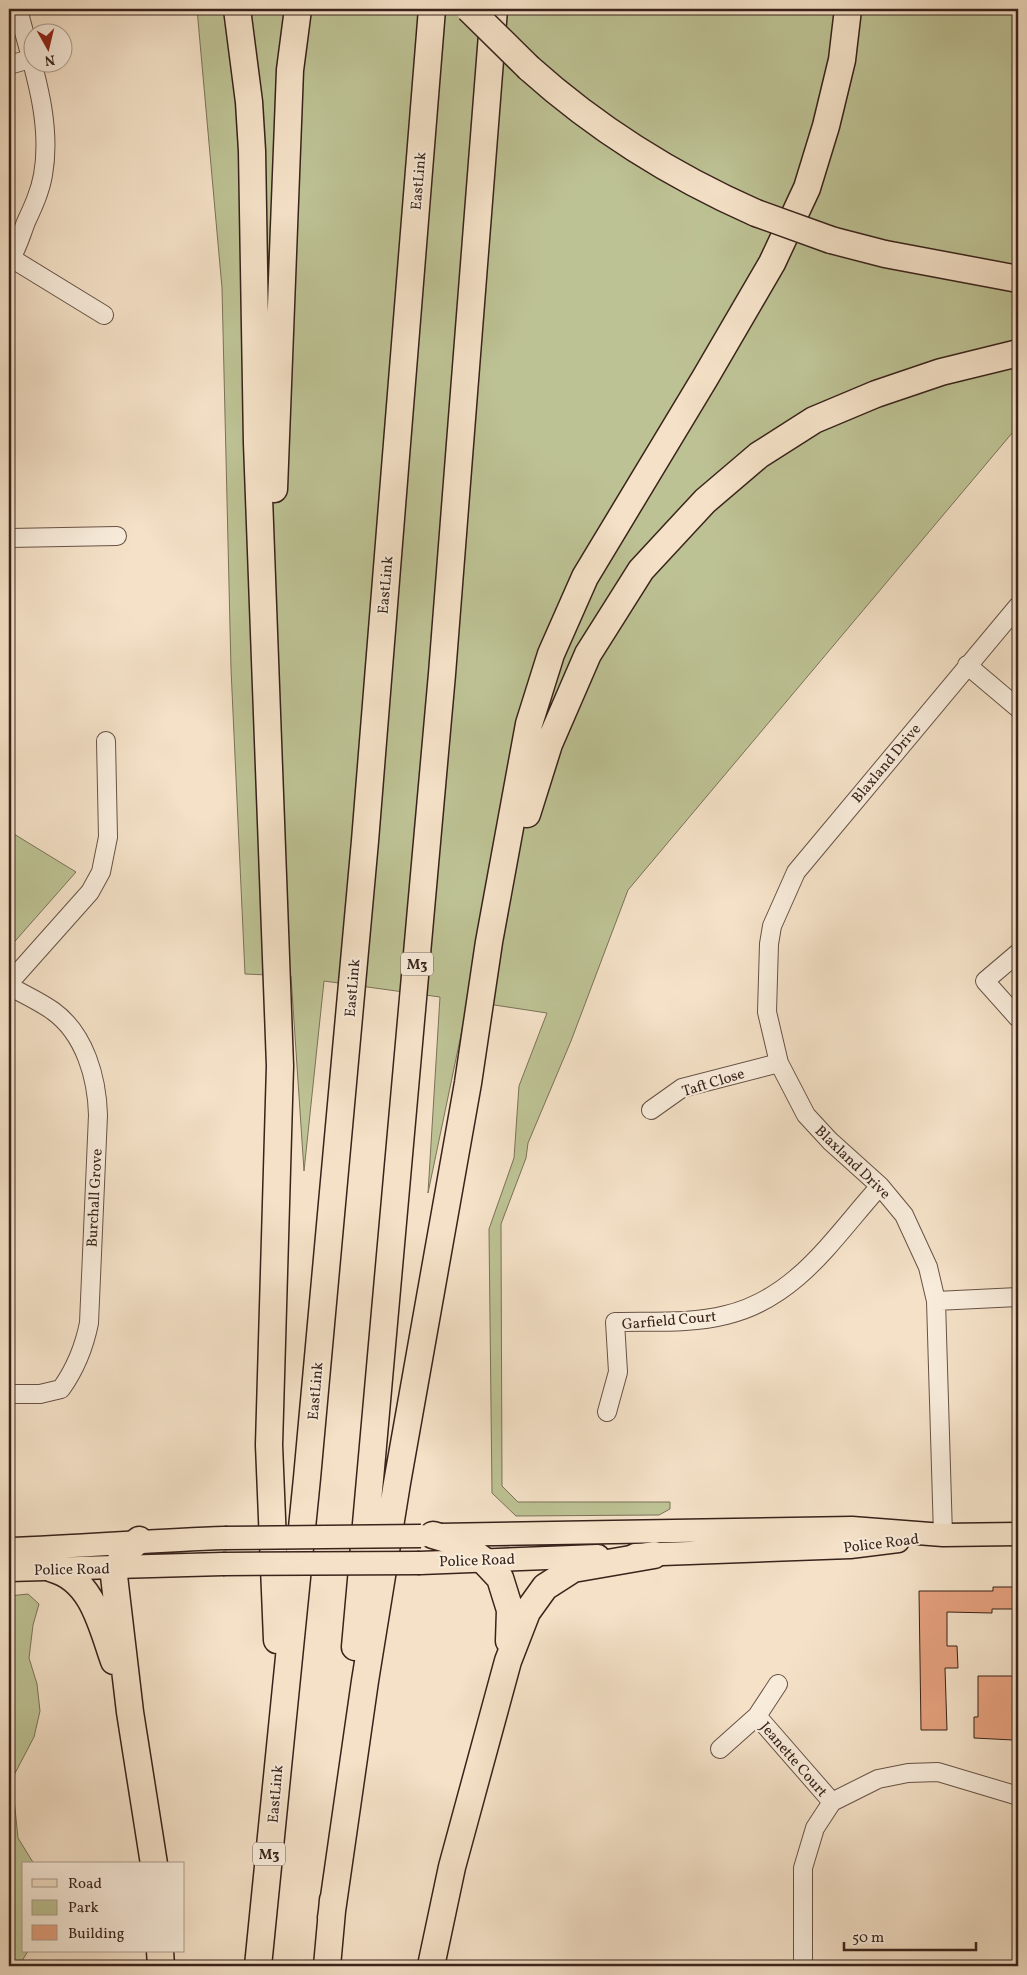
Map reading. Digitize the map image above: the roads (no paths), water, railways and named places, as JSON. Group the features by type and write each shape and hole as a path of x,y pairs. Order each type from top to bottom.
{"highway":[{"path":"236,9 249,102 251,141 257,443 280,1066 270,1444 280,1741"},
{"path":"269,760 273,505 290,70 298,9"},
{"name":"EastLink","path":"258,1966 308,1478 363,861 432,9"},
{"path":"469,9 556,92 618,138 690,182 756,212 831,240 885,254 1018,279"},
{"name":"M3","path":"327,1966 442,674 494,9"},
{"path":"331,1918 365,1681 397,1482 468,1083 489,942 529,724 551,654 585,577 706,378 772,263 807,188 826,126 842,60 848,9"},
{"path":"489,942 548,744 588,654 641,570 705,500 759,455 814,420 876,394 942,372 1018,353"},
{"path":"427,1535 460,1543 483,1560 500,1578 510,1610 508,1661"},
{"path":"139,1540 124,1553 114,1576 130,1712 154,1862"},
{"path":"431,1966 452,1867 508,1661 527,1612 545,1586 573,1569 654,1555"},
{"path":"53,1569 72,1579 92,1600 130,1712"},
{"path":"160,1952 161,1966"}],"main road":[{"name":"Police Road","path":"9,1549 100,1546 139,1540 852,1528 943,1535 1018,1534"},
{"name":"Police Road","path":"9,1570 223,1564 420,1563 654,1555 850,1547 943,1535"}],"street":[{"path":"18,9 22,26"},
{"path":"9,65 22,61"},
{"path":"33,72 44,125 43,174 38,195 10,259 104,315"},
{"path":"9,538 117,536"},
{"name":"Blaxland Drive","path":"943,1535 936,1301 928,1267 904,1215 880,1186 830,1141 806,1116 779,1063 767,1012 769,944 772,926 796,872 1018,606"},
{"path":"967,665 1018,708"},
{"path":"9,984 90,892 101,872 108,837 106,741"},
{"path":"1018,953 985,981 1018,1018"},
{"name":"Burchall Grove","path":"9,984 53,1012 69,1027 84,1052 94,1080 97,1090 98,1115 88,1323 85,1342 75,1369 61,1389 40,1394 9,1394"},
{"name":"Taft Close","path":"651,1110 682,1088 779,1063"},
{"name":"Garfield Court","path":"607,1412 615,1390 618,1372 615,1322 725,1316 760,1304 780,1293 799,1278 880,1186"},
{"path":"936,1301 1018,1297"},
{"name":"Jeanette Court","path":"720,1749 757,1716 778,1684"},
{"name":"Jeanette Court","path":"757,1716 832,1802"},
{"path":"803,1966 803,1868 815,1828 832,1802 878,1779 908,1773 938,1772 1018,1796"}]}
